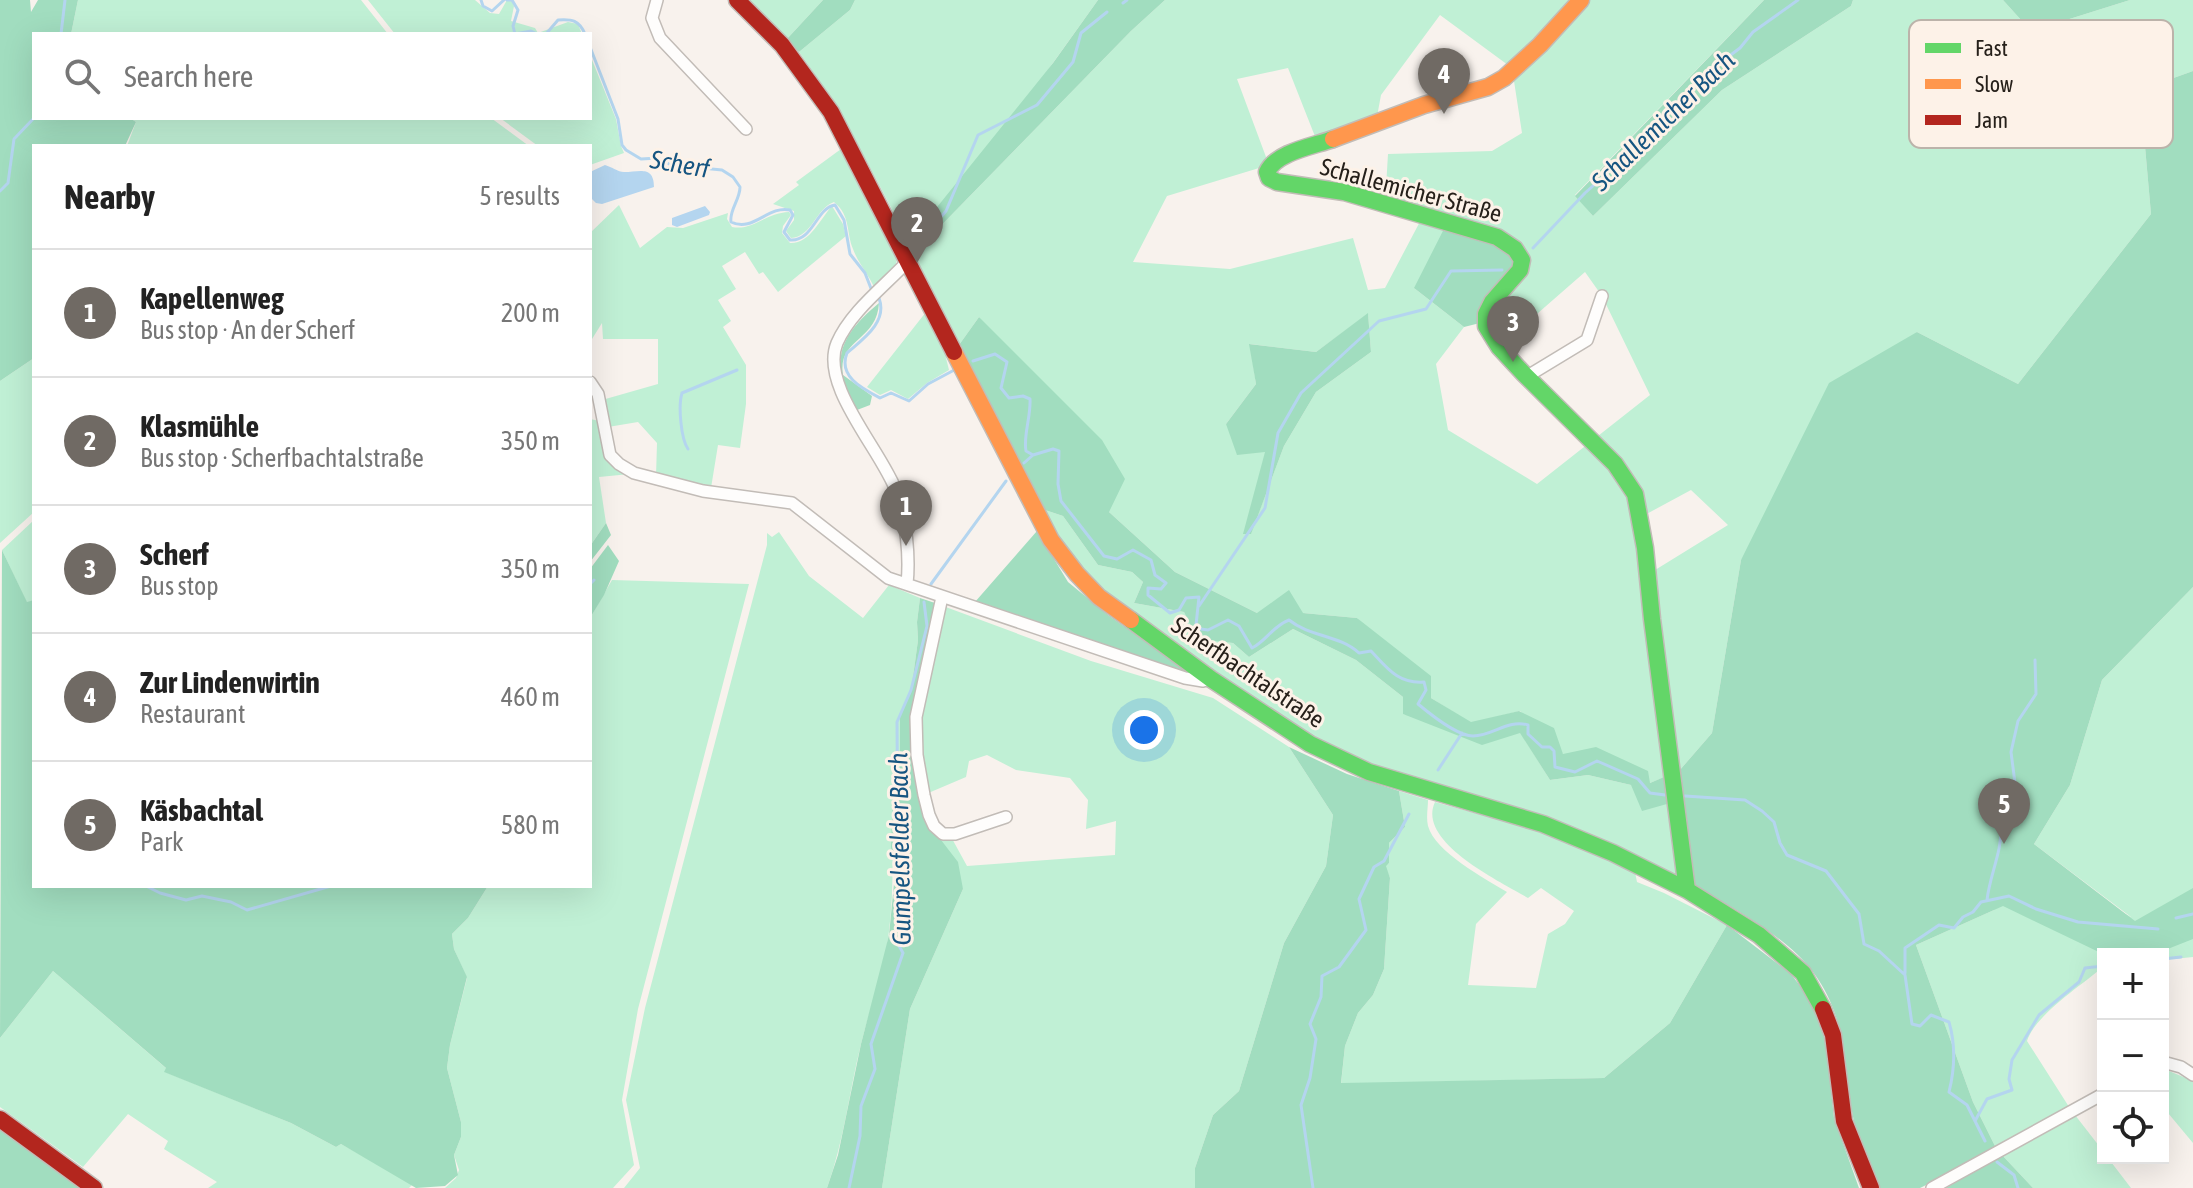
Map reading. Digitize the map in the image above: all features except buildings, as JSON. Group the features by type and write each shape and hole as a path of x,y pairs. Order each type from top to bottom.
{"main road":[{"name":"Scherfbachtalstraße","path":"737,0 782,45 816,89 909,260 1051,540 1099,597 1211,679 1286,729 1350,765 1552,827 1687,890 1759,935 1803,973 1813,988 1833,1035 1844,1121 1871,1188"},
{"name":"Schallemicher Straße","path":"1581,0 1517,66 1488,87 1424,105 1283,157 1272,163 1267,172 1269,178 1277,182 1344,192 1507,242 1519,255 1519,276 1491,300 1484,322 1499,347 1526,377 1631,484 1640,517 1655,646 1679,801 1687,890"},
{"path":"0,1119 94,1188"}],"street":[{"path":"657,0 652,18 660,38 746,129"},
{"path":"907,584 908,561 897,493 841,392 834,364 836,345 846,326 909,260"},
{"path":"1526,377 1587,340 1602,296"},
{"path":"592,385 598,394 610,455 634,473 703,491 792,503 888,578 1173,674 1203,681 1211,679"},
{"path":"942,597 916,717 917,755 929,815 934,826 943,834 955,834 1006,817"},
{"path":"2169,1064 2193,1075"},
{"path":"1932,1188 2097,1097"}],"green space":[{"path":"0,0 30,0 31,12 38,0 78,0 71,32 32,32 32,120 136,122 126,144 32,144 32,359 0,381"},
{"path":"78,0 361,0 386,32 71,32"},
{"path":"368,0 475,0 490,13 499,14 507,0 512,0 511,21 535,28 537,32 393,32"},
{"path":"747,0 823,0 786,40"},
{"path":"823,0 855,0 850,10 799,52 786,40"},
{"path":"855,0 1098,0 924,243 1165,0 1764,0 1575,195 1593,216 1722,90 1851,6 1853,0 2003,0 2021,20 1909,20 1909,148 2145,148 2151,214 2018,384 1917,332 1741,560 1712,733 1679,771 1650,783 1563,754 1520,711 1471,723 1431,698 1357,618 1257,613 1175,572 1109,512 979,317 959,345 865,158 799,52 850,10","holes":["1440,15 1512,68 1522,133 1492,151 1388,154 1385,204 1424,214 1385,288 1368,290 1353,238 1230,269 1133,262 1167,196 1269,165 1237,79 1288,68 1318,144 1376,122 1381,95","1585,272 1602,296 1650,395 1537,484 1448,430 1436,364 1464,327 1414,288 1484,322 1499,347","1368,314 1371,352 1316,392 1284,446 1251,533 1244,533 1266,451 1226,424 1256,384 1250,344 1316,352","1691,490 1728,525 1647,575 1641,517"]},
{"path":"1098,0 1165,0 924,243 917,232 1053,63"},
{"path":"1764,0 1853,0 1851,6 1722,90 1593,216 1575,196"},
{"path":"2003,0 2130,0 2066,20 2021,20"},
{"path":"2130,0 2193,0 2193,71 2173,78 2173,20 2066,20"},
{"path":"568,22 578,24 581,32 541,32"},
{"path":"592,60 616,119 624,153 592,164 592,144 535,144 503,120 592,120"},
{"path":"2193,71 2193,587 2102,680 2070,785 2034,844 2135,921 2193,888 2193,939 2169,948 2097,948 2097,951 2003,906 1916,945 1973,1102 1997,1150 1920,1188 1880,1188 1858,1137 1840,1032 1826,992 1813,972 1789,947 1695,885 1679,771 1712,733 1741,560 1829,383 1917,332 2018,384 2151,214 2145,148 2173,148 2173,78"},
{"path":"133,120 494,120 526,144 128,144 136,122"},
{"path":"841,149 898,256 895,267 875,289 855,254 843,213 834,202 804,233 791,238 786,231 794,220 794,211 773,204 799,185 796,182"},
{"path":"619,205 640,248 667,227 683,228 728,213 727,219 732,227 739,228 789,212 791,215 782,233 790,243 809,235 832,206 843,224 846,236 778,292 763,272 759,274 745,252 722,266 736,289 718,300 731,321 723,327 746,365 746,404 740,448 718,445 711,488 656,476 657,443 638,422 608,427 602,400 658,384 658,339 603,339 602,323 592,339 592,231"},
{"path":"1448,221 1507,242 1519,276 1484,322 1464,327 1414,288"},
{"path":"879,303 872,325 851,346 843,363 843,375 872,396 870,405 857,410 843,378 842,352 854,328"},
{"path":"926,312 944,350 949,370 908,399 891,390 880,395 867,387"},
{"path":"1368,313 1371,352 1316,392 1284,446 1251,534 1243,534 1265,452 1237,455 1226,424 1256,384 1249,344 1316,352"},
{"path":"979,317 1102,440 1125,479 1109,512 1175,572 1257,613 1289,590 1303,613 1357,618 1431,676 1431,698 1471,722 1519,711 1554,728 1563,754 1596,747 1648,771 1650,783 1671,774 1674,802 1642,811 1631,785 1588,775 1550,780 1520,733 1482,745 1403,714 1403,697 1356,660 1293,629 1249,657 1233,643 1197,639 1184,612 1134,603 1143,582 1132,572 1098,565 1063,516 1039,508 959,345"},
{"path":"32,359 32,514 0,543 0,381"},
{"path":"592,419 600,421 605,452 630,474 599,477 606,523 592,543"},
{"path":"1039,508 1063,516 1098,565 1132,572 1143,582 1134,603 1184,612 1197,638 1233,643 1249,657 1293,629 1356,660 1403,697 1403,714 1520,732 1550,780 1588,775 1631,785 1674,802 1680,871 1677,877 1377,769 1287,724 1133,614 1080,571"},
{"path":"32,522 32,601 27,603 2,550"},
{"path":"606,523 611,535 592,559 592,543"},
{"path":"1037,531 1068,582 1188,672 975,602"},
{"path":"779,532 809,576 863,618 889,585 920,598 911,692 900,716 900,802 894,796 892,897 884,959 827,1188 624,1188 640,1168 626,1100 645,1008 767,545 767,533 772,537"},
{"path":"608,545 619,561 592,615 592,566"},
{"path":"2,550 27,602 32,601 32,888 487,888 468,918 452,934 454,949 467,977 447,1068 461,1122 461,1137 454,1155 458,1175 445,1186 416,1188 341,1144 336,1147 291,1123 164,1072 166,1068 53,971 0,1038"},
{"path":"612,580 749,584 638,1009 622,1100 634,1165 613,1188 445,1188 456,1178 459,1170 454,1155 461,1137 461,1122 447,1068 467,978 454,949 452,934 468,918 487,888 592,888 592,615"},
{"path":"2193,587 2193,957 2169,959 2169,948 2097,948 2097,972 2049,1011 2027,1041 2071,1110 1997,1150 1973,1102 1916,945 1994,910 2016,854 2131,917 2034,844 2070,785 2102,680"},
{"path":"920,598 935,603 936,609 913,717 931,827 958,862 963,889 910,1009 882,1188 827,1188 838,1155 861,1044 889,935 895,873 891,847 893,795 900,800 900,716 911,692"},
{"path":"943,606 1091,661 1213,698 1289,747 1333,815 1326,866 1284,943 1239,1091 1213,1115 1195,1168 1195,1188 882,1188 910,1009 963,889 933,833 935,830 950,835 967,866 1115,855 1116,821 1086,829 1088,800 1070,778 1016,770 987,755 969,761 966,777 926,794 919,718"},
{"path":"1289,747 1347,774 1399,791 1405,827 1389,843 1384,969 1373,995 1358,1013 1345,1046 1341,1083 1604,1078 1670,1023 1727,925 1791,974 1813,1003 1825,1036 1834,1118 1859,1188 1195,1188 1195,1168 1213,1115 1239,1091 1284,943 1326,866 1333,815"},
{"path":"1399,791 1428,800 1428,826 1432,836 1462,864 1507,892 1476,924 1468,985 1536,988 1548,934 1565,924 1574,911 1541,888 1528,898 1464,859 1438,832 1432,817 1435,802 1561,840 1635,872 1637,882 1727,925 1670,1023 1604,1078 1341,1084 1345,1046 1358,1013 1373,995 1384,969 1390,878 1385,866 1389,863 1389,843 1405,827"},
{"path":"53,971 167,1069 165,1072 291,1123 336,1147 341,1144 413,1184 409,1188 208,1188 217,1182 164,1149 168,1141 128,1114 83,1167 0,1107 0,1038"},
{"path":"2169,1071 2193,1081 2193,1143 2169,1114"},
{"path":"2075,1115 2097,1143 2097,1164 2113,1164 2131,1188 2033,1188 2002,1155"},
{"path":"0,1126 83,1188 0,1188"},
{"path":"2002,1155 2033,1188 1946,1188"}],"water":[{"path":"605,165 622,172 648,173 654,187 602,204 596,203 592,199 592,171"},
{"path":"705,206 709,215 677,227 672,225 672,218"}],"waterway":[{"path":"61,32 65,0"},
{"name":"Scherf","path":"481,0 483,6 492,11 504,0"},
{"name":"Scherf","path":"507,0 512,0 518,10 513,26 514,32"},
{"path":"1123,3 1127,0"},
{"name":"Schallemicher Bach","path":"1533,248 1704,75 1740,48 1753,32 1798,0"},
{"path":"914,249 946,211 978,135 1037,105 1073,62 1081,33 1107,12"},
{"name":"Scherf","path":"548,32 558,20 578,23 584,32"},
{"name":"Scherf","path":"526,32 533,32"},
{"name":"Scherf","path":"592,52 618,119 622,145 626,150 641,159 658,158 671,165 722,170 733,177 740,187 731,222 746,224 775,211 790,210 793,215 784,232 790,240 804,236 823,212 835,205 844,220 850,254 865,273 872,291"},
{"path":"0,191 8,183 14,139 32,120"},
{"name":"Schallemicher Bach","path":"1199,606 1265,508 1278,433 1301,393 1379,321 1426,309 1451,271 1502,270"},
{"name":"Scherf","path":"879,298 881,307 877,322 867,336 847,353 846,368 853,380 880,398 891,393 909,401 928,384 958,368"},
{"name":"Scherf","path":"973,361 995,354 1007,362 1001,388 1009,398 1023,396 1030,399 1026,451 1033,455 1053,449 1059,451 1061,501 1104,556 1117,559 1133,550 1151,560 1155,575 1166,583 1161,589 1148,588 1148,595 1170,613 1179,610 1186,598 1199,597 1196,625 1208,630 1228,620 1239,626 1252,648 1289,620 1359,653 1371,651 1400,678 1424,682 1426,690 1418,704 1459,732 1473,736 1514,724 1528,725 1528,734 1542,747 1550,747 1554,751 1555,767 1575,772 1597,761 1638,779 1650,793 1665,795"},
{"path":"688,449 681,422 682,393 737,370"},
{"name":"Gumpelsfelder Bach","path":"1024,463 1033,455"},
{"name":"Gumpelsfelder Bach","path":"931,584 1006,481"},
{"name":"Gumpelsfelder Bach","path":"849,1188 860,1136 861,1106 875,1069 871,1044 903,953 898,944 907,926 898,859 897,722 911,690 927,626 924,602"},
{"path":"1987,900 2000,845 2001,827 2010,825 2019,808 2019,790 2015,783 2011,752 2018,721 2036,694 2035,660"},
{"path":"1438,770 1462,733"},
{"name":"Scherf","path":"1685,796 1745,800 1774,822 1787,855 1826,871 1859,914 1864,944 1879,951 1905,975 1912,1024 1920,1026 1931,1015 1949,1022 1954,1057 1949,1092 1967,1105 1985,1141"},
{"path":"1313,1188 1301,1105 1310,1078 1316,1039 1310,1024 1321,997 1322,976 1339,967 1366,930 1359,899 1374,867 1384,861 1409,814"},
{"path":"150,888 186,900 202,896 231,902 247,910 324,888"},
{"path":"1905,973 1905,948 1939,925 1954,928 1981,902 2009,896 2036,909 2078,922 2158,929"},
{"path":"2176,918 2193,914"},
{"path":"2169,958 2181,957"},
{"path":"1975,1121 1987,1099 2012,1090 2009,1079 2012,1060 2039,1015 2079,982 2085,968 2097,967"},
{"name":"Scherf","path":"1997,1162 2014,1175 2018,1188"}],"traffic: fast":[{"path":"1333,139 1278,159 1267,172 1269,178 1277,182 1344,192 1497,237 1515,249 1522,260 1520,270 1492,302 1486,314 1486,326 1499,347 1524,374 1615,464 1635,494 1645,548 1687,890"},
{"path":"1131,620 1211,679 1310,744 1369,772 1543,824 1613,853 1687,890 1759,935 1803,973 1823,1009"}],"traffic: slow":[{"path":"1333,139 1424,105 1488,87 1504,78 1540,45 1581,0"},
{"path":"954,352 1051,540 1099,597 1131,620"}],"traffic: jam":[{"path":"737,0 782,45 831,112 954,352"},
{"path":"1823,1009 1833,1035 1844,1121 1871,1188"},
{"path":"0,1119 94,1188"}],"place":[{"name":"Zur Lindenwirtin","path":"1444,114"},
{"name":"Klasmühle","path":"917,263"},
{"name":"Scherf","path":"1513,362"},
{"name":"Kapellenweg","path":"906,546"},
{"name":"Käsbachtal","path":"2004,844"}]}
